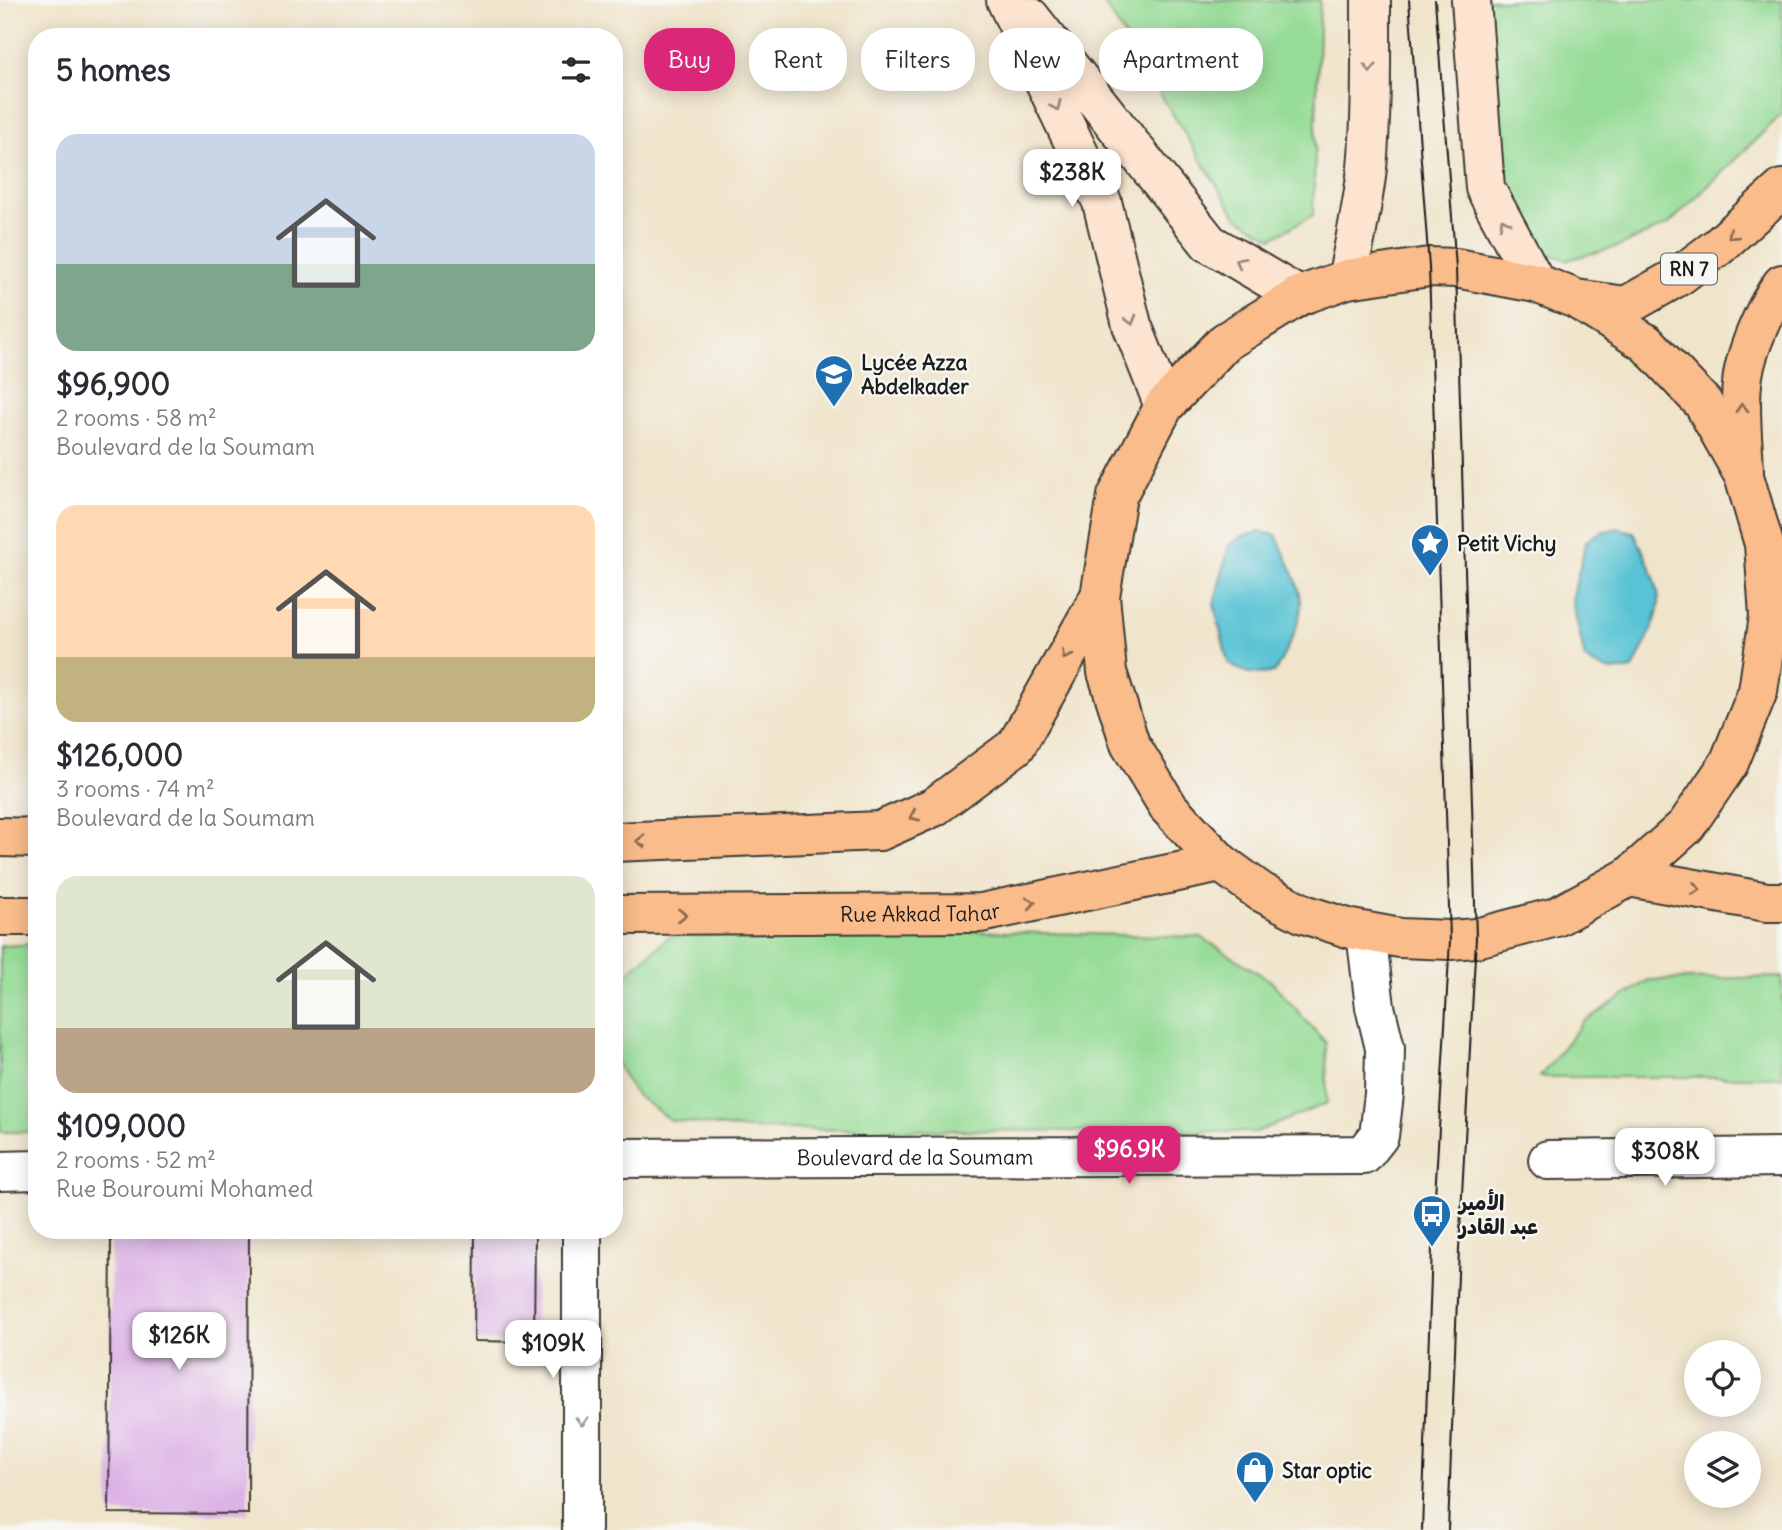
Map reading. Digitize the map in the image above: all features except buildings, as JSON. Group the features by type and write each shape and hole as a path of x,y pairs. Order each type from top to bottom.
{"main road":[{"path":"1006,0 1102,202 1132,325 1164,406"},
{"path":"1017,0 1209,243 1299,296"},
{"path":"1347,279 1362,208 1367,166 1371,0"},
{"path":"1471,0 1485,188 1536,283"},
{"name":"RN 7","path":"1576,299 1626,306 1679,276 1719,246 1782,189"},
{"path":"1429,267 1456,268 1536,283 1576,299 1646,343 1675,373 1703,403 1744,476 1764,544 1769,616 1758,691 1729,763 1686,825 1629,877 1556,917 1476,937 1450,940 1400,938 1366,932 1304,914 1261,891 1221,863 1169,808 1130,744 1107,671 1100,596 1117,496 1164,406 1225,342 1299,296 1347,279 1429,267"},
{"path":"1744,476 1741,382 1754,340 1782,284"},
{"path":"623,842 880,831 934,807 1016,746 1100,596"},
{"path":"1769,616 1782,656"},
{"path":"0,837 28,838"},
{"name":"Rue Akkad Tahar","path":"623,915 981,913 1221,863"},
{"path":"1629,877 1767,902 1782,902"},
{"path":"0,916 28,916"}],"street":[{"name":"Boulevard de la Soumam","path":"623,1158 1364,1154 1379,1136 1384,1094 1385,1048 1376,1007 1366,932"},
{"path":"1548,1160 1782,1157"},
{"path":"0,1171 28,1170"},
{"path":"582,1239 582,1530"}],"green space":[{"path":"1102,0 1320,0 1313,215 1272,238 1236,216 1158,91 1263,91 1263,28 1119,28"},
{"path":"1482,0 1782,0 1782,114 1669,224 1620,246 1568,260 1524,246 1499,212"},
{"path":"933,930 1201,937 1271,981 1326,1043 1327,1103 1257,1132 742,1129 670,1120 636,1095 623,1074 623,977 670,936"},
{"path":"28,944 28,1132 0,1132 0,946"},
{"path":"1782,977 1782,1077 1540,1077 1583,1022 1649,980"}],"water":[{"path":"1617,528 1634,532 1654,576 1659,595 1658,611 1633,669 1619,671 1602,668 1585,659 1572,600 1586,541 1601,532"},
{"path":"1260,532 1276,535 1296,580 1301,607 1295,632 1275,672 1256,674 1239,670 1228,663 1214,604 1229,545 1243,536"}],"tram line":[{"path":"1409,0 1429,267 1450,940 1432,1248 1422,1530"},
{"path":"1435,0 1456,268 1476,938 1459,1249 1448,1530"}],"place":[{"name":"Lycée Azza Abdelkader","path":"834,408"},
{"name":"Petit Vichy","path":"1430,577"},
{"name":"الأمير عبد القادر","path":"1432,1248"},
{"name":"Star optic","path":"1255,1504"}]}
